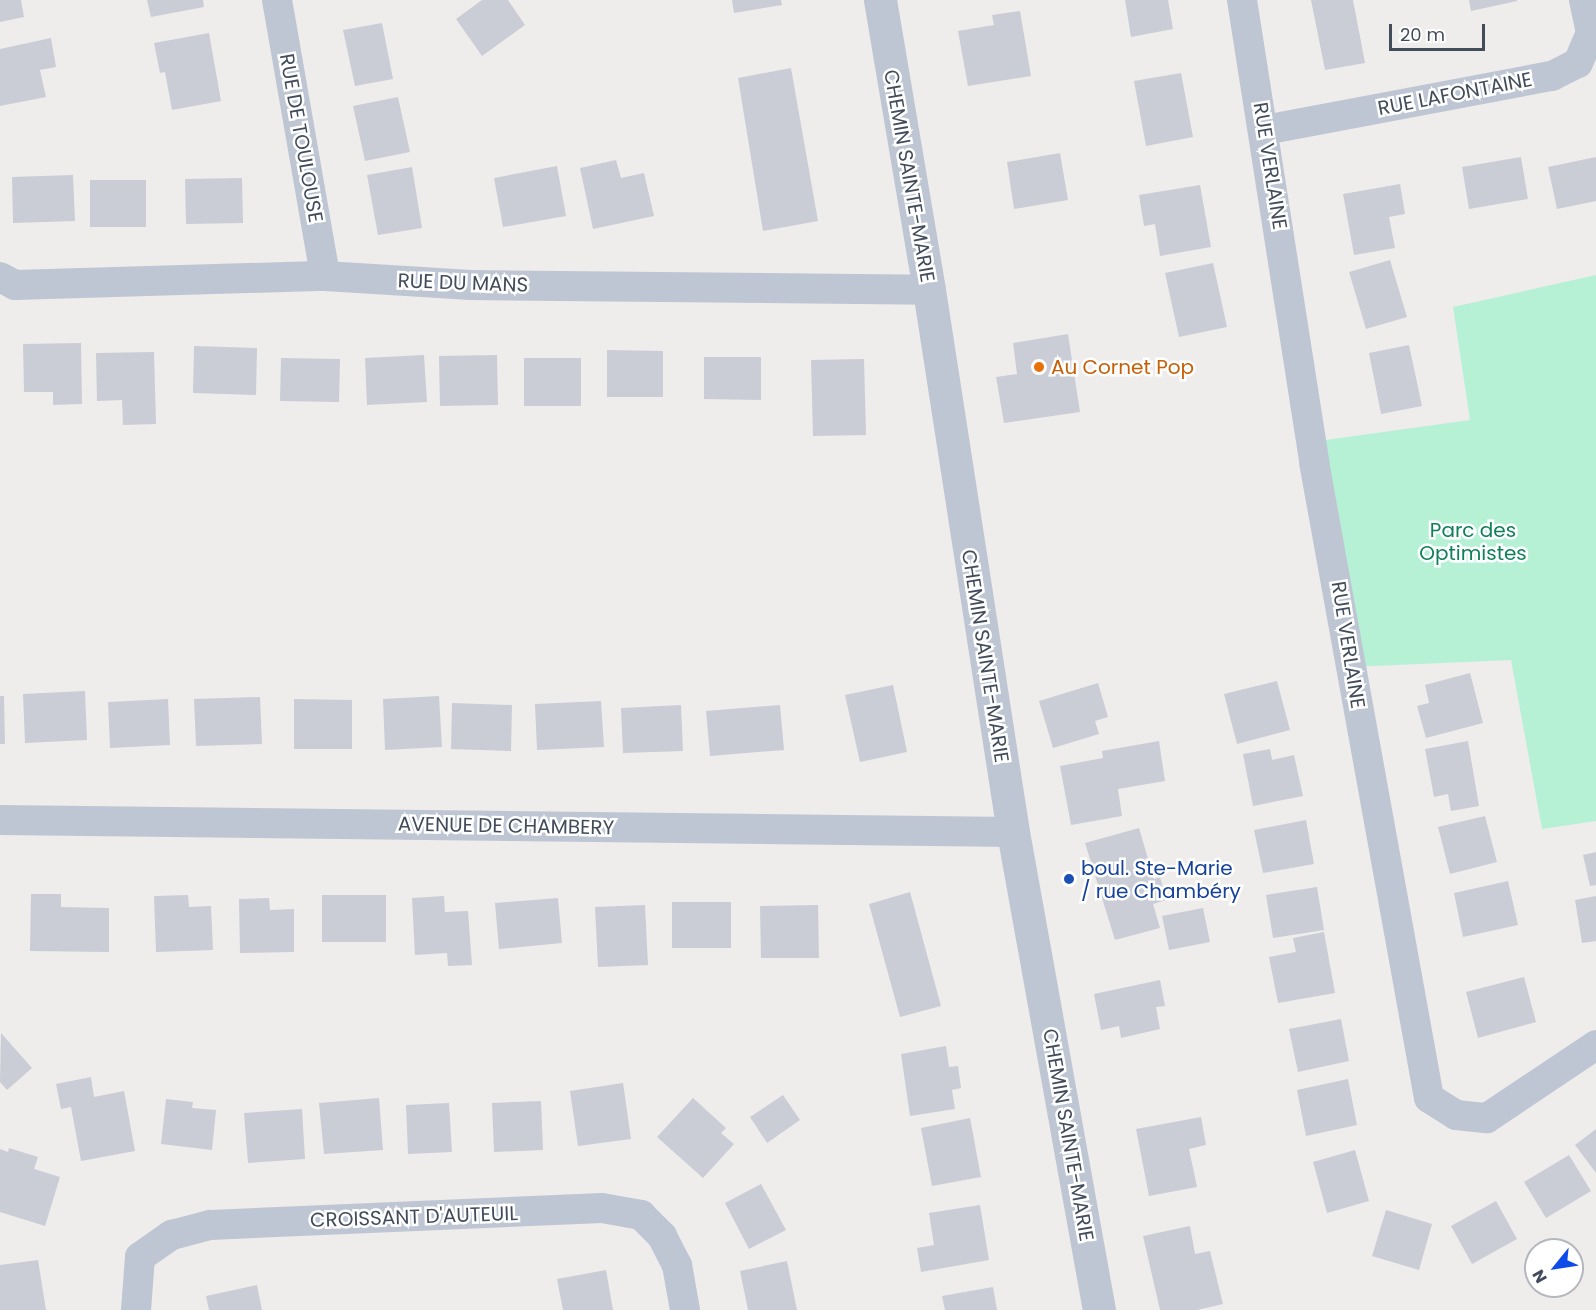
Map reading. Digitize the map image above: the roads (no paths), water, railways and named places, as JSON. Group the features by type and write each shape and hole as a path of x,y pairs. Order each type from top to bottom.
{"street":[{"name":"RUE DE TOULOUSE","path":"277,0 325,276"},
{"name":"CHEMIN SAINTE-MARIE","path":"880,0 929,290 1013,832 1099,1310"},
{"name":"RUE VERLAINE","path":"1242,0 1265,130 1314,462 1429,1098 1456,1115 1487,1118 1596,1045"},
{"name":"RUE LAFONTAINE","path":"1265,130 1552,76 1578,63 1587,43 1591,33 1584,0"},
{"name":"RUE DU MANS","path":"0,277 15,285 325,276 471,285 929,290"},
{"name":"AVENUE DE CHAMBERY","path":"0,820 1013,832"},
{"name":"CROISSANT D'AUTEUIL","path":"136,1310 140,1257 172,1235 210,1226 602,1208 641,1215 662,1236 676,1265 685,1310"}],"place":[{"name":"Au Cornet Pop","path":"1039,367"},
{"name":"boul. Ste-Marie / rue Chambéry","path":"1069,879"}],"park label":[{"name":"Parc des Optimistes","path":"1473,542"}]}
